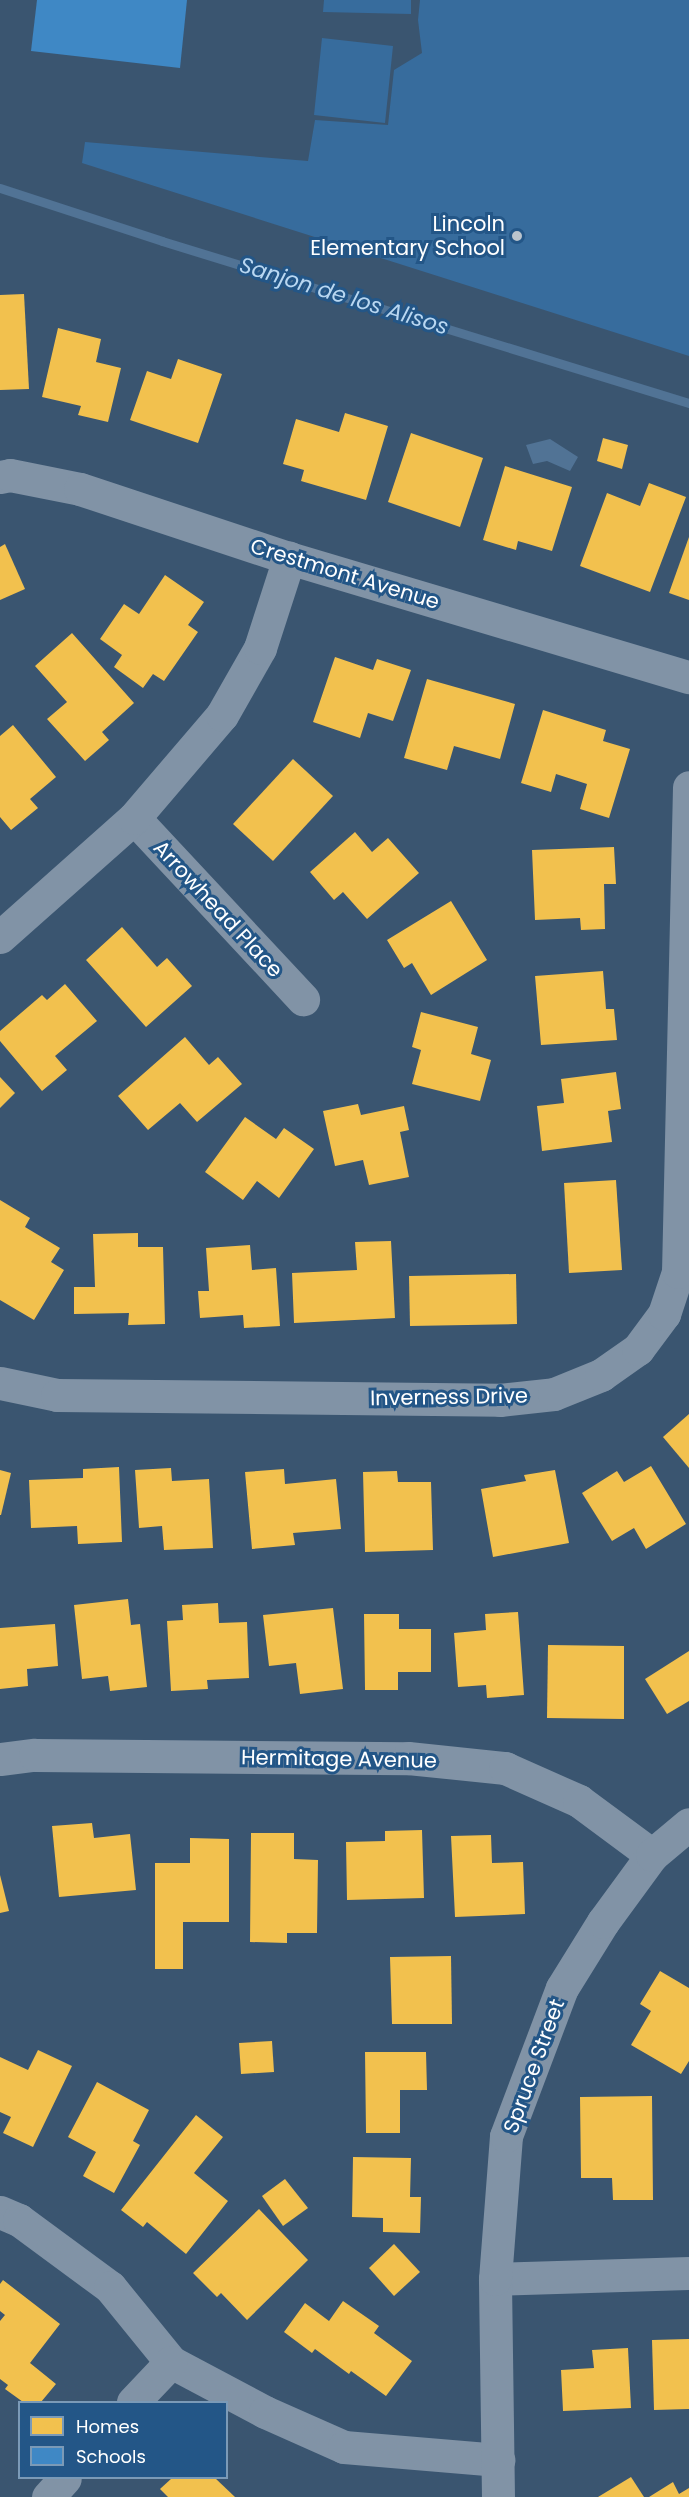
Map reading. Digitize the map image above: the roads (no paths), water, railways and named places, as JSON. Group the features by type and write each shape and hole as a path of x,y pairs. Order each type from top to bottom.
{"street":[{"name":"Crestmont Avenue","path":"0,477 10,476 80,489 290,558 689,677"},
{"path":"0,937 134,818 222,715 260,648 290,558"},
{"name":"Inverness Drive","path":"0,1383 57,1395 500,1400 554,1394 601,1375 638,1349 664,1314 678,1272 689,787"},
{"name":"Arrowhead Place","path":"134,818 303,999"},
{"name":"Hermitage Avenue","path":"0,1759 35,1755 408,1758 505,1768 579,1801 652,1856"},
{"name":"Spruce Street","path":"498,2497 495,2279 506,2136 562,1988 603,1922 652,1856 689,1824"},
{"path":"0,2212 19,2220 110,2287 171,2362 265,2412 344,2447 498,2460"},
{"path":"495,2279 689,2273"},
{"path":"136,2401 171,2362"},
{"path":"48,2497 64,2479"}],"waterway":[{"name":"Sanjon de los Alisos","path":"0,188 162,241 689,403"}],"place":[{"name":"Lincoln Elementary School","path":"517,236"}]}
